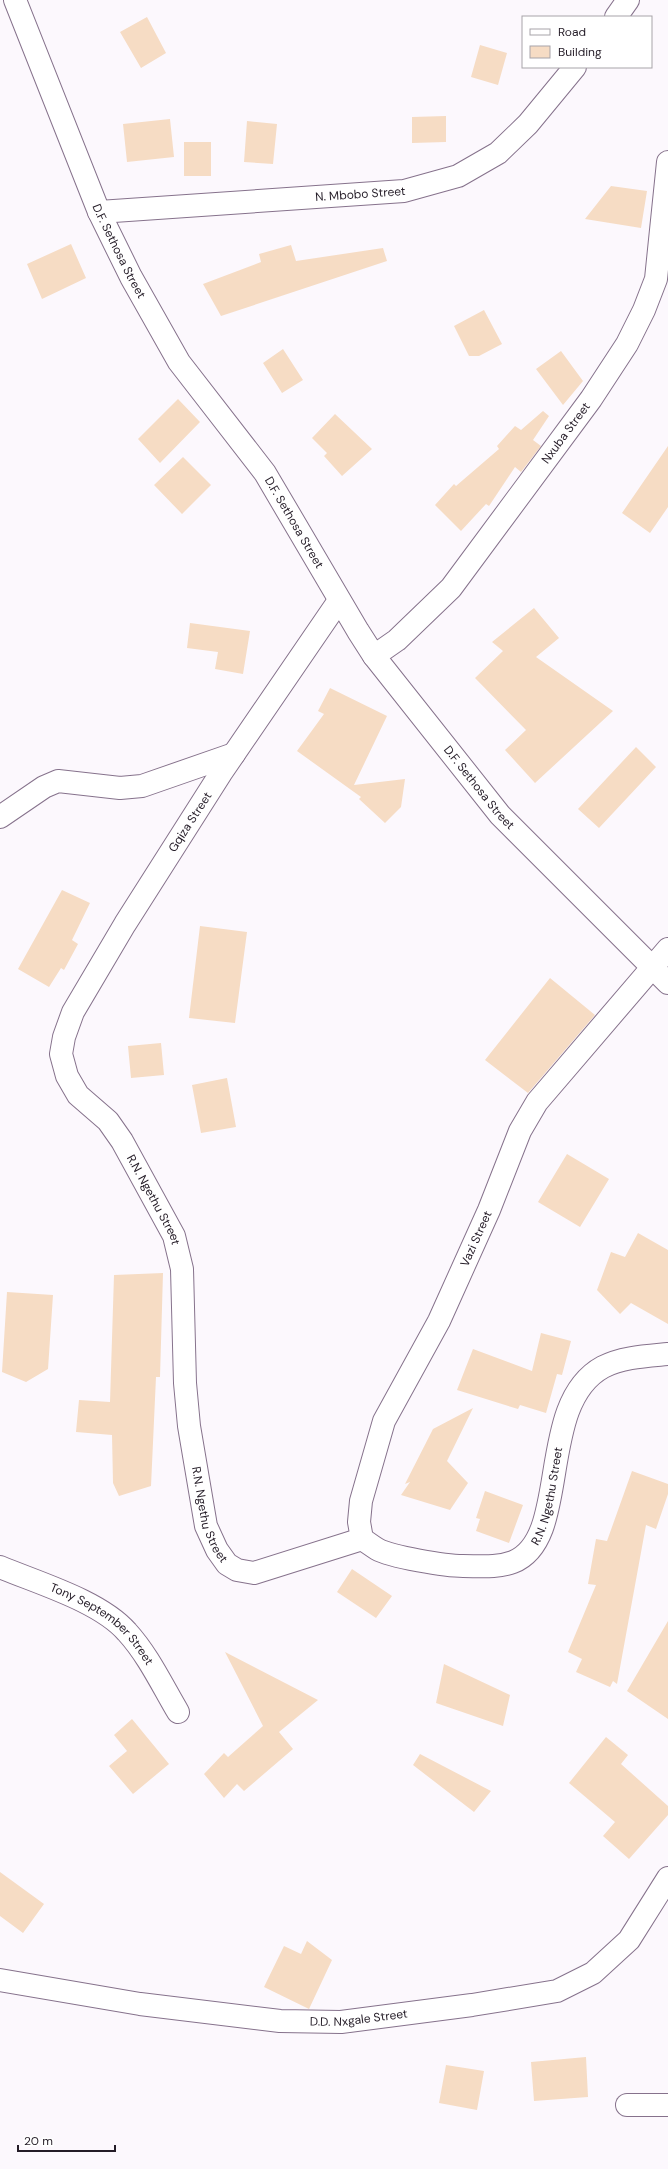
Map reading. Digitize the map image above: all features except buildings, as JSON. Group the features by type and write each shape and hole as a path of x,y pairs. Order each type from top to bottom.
{"street":[{"name":"D.F. Sethosa Street","path":"15,0 99,212 131,277 179,362 265,473 298,528 338,602 374,656 500,815 651,968 668,983"},
{"path":"617,16 628,0"},
{"name":"N. Mbobo Street","path":"99,212 404,191 458,176 498,153 528,124 574,68"},
{"name":"Nxuba Street","path":"374,656 397,640 451,588 591,399 627,344 644,310 656,279 668,162"},
{"name":"Gqiza Street","path":"62,1054 64,1037 77,1006 125,924 234,754 338,602"},
{"path":"0,818 44,787 58,781 120,788 142,786 234,754"},
{"name":"Vazi Street","path":"362,1539 359,1522 361,1501 384,1421 439,1321 489,1210 520,1131 537,1102 668,949"},
{"name":"R.N. Ngethu Street","path":"62,1054 67,1076 78,1095 108,1121 122,1141 174,1236 182,1269 185,1383 189,1426 206,1526 217,1550 227,1564 237,1570 254,1573 362,1539 377,1549 391,1554 456,1566 497,1566 514,1561 529,1552 539,1537 547,1512 561,1430 575,1396 588,1378 604,1366 636,1357 668,1354"},
{"name":"Tony September Street","path":"0,1566 91,1605 109,1616 127,1631 178,1712"},
{"name":"D.D. Nxgale Street","path":"0,1980 140,2004 280,2021 341,2022 472,2005 557,1990 593,1973 629,1940 668,1878"},
{"path":"627,2105 668,2105"}]}
